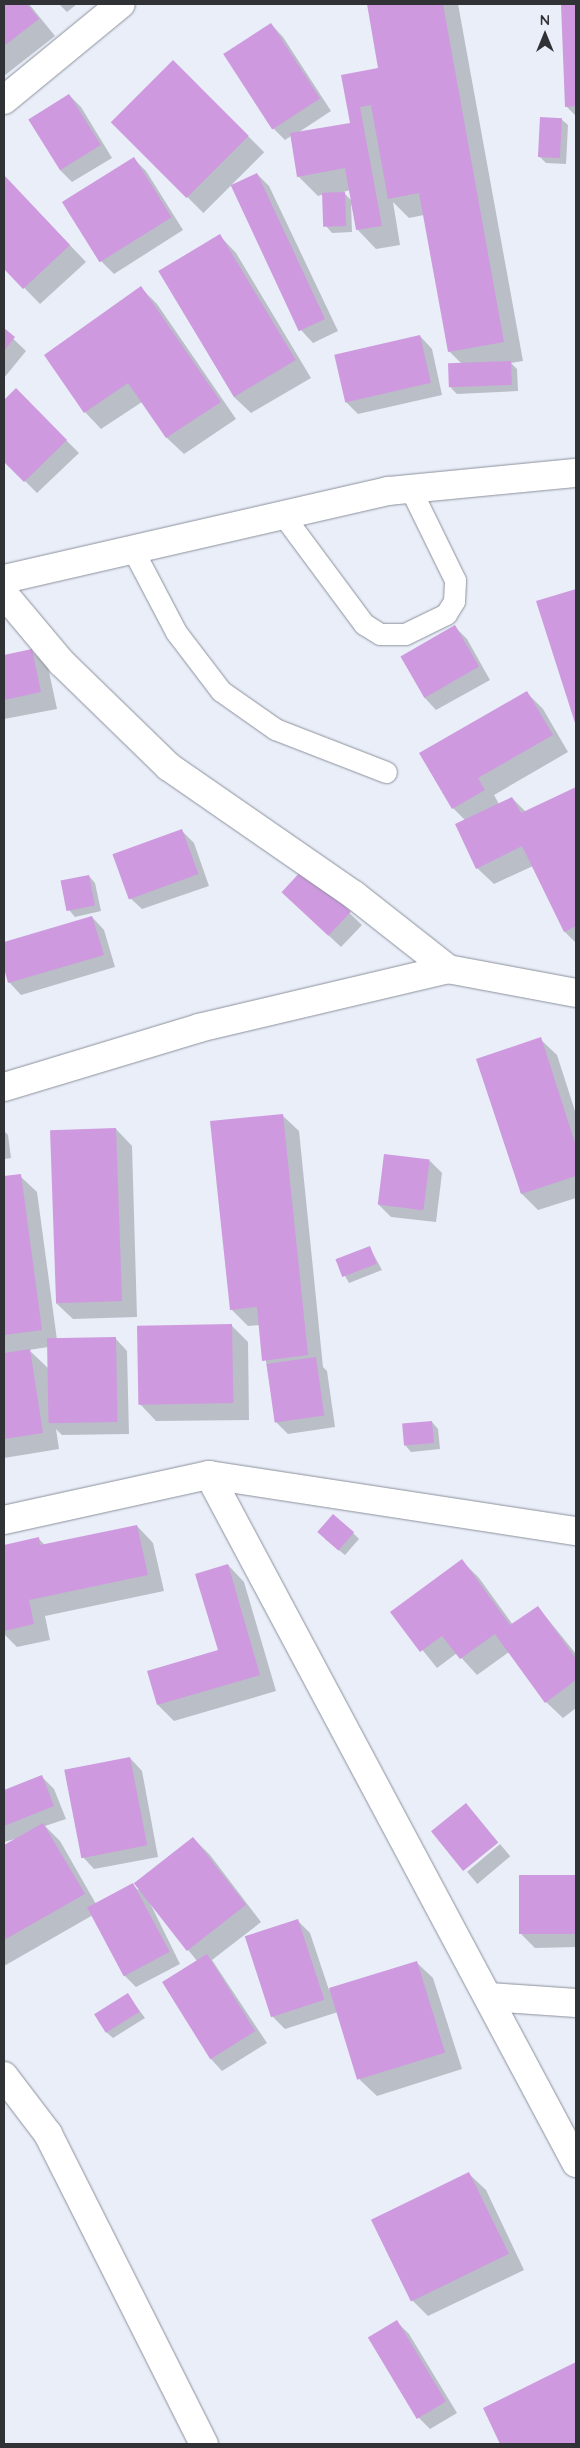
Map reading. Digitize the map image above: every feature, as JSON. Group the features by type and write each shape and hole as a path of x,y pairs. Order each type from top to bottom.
{"street":[{"path":"4,100 120,4"},
{"path":"4,579 388,492 576,473"},
{"path":"4,594 62,663 169,767 354,895 448,969"},
{"path":"4,1087 199,1028 448,969 576,993"},
{"path":"4,1520 209,1476 576,1531"},
{"path":"209,1476 489,1996 576,2162"},
{"path":"489,1996 576,2003"},
{"path":"4,2076 48,2134 204,2444"}],"lane":[{"path":"283,516 364,624 380,634 405,634 446,614 454,601 455,580 411,490"},
{"path":"133,550 176,632 221,691 275,729 386,772"}],"building":[{"path":"4,4 27,4 39,19 4,46"},
{"path":"367,4 443,4 504,342 448,352 419,193 388,199 371,105 360,107 382,226 356,230 345,168 297,177 290,133 350,123 341,75 378,68"},
{"path":"561,4 576,4 576,106 565,107"},
{"path":"271,23 320,98 272,130 223,54"},
{"path":"173,60 249,136 186,198 111,122"},
{"path":"69,94 101,145 60,170 28,119"},
{"path":"540,117 562,118 560,158 538,157"},
{"path":"134,157 172,217 100,262 62,202"},
{"path":"257,173 325,319 299,331 231,185"},
{"path":"4,175 70,245 23,289 4,269"},
{"path":"345,192 346,226 323,227 322,193"},
{"path":"220,234 296,360 234,397 158,271"},
{"path":"141,286 221,402 166,438 128,383 84,413 44,355"},
{"path":"4,328 15,337 4,351"},
{"path":"420,335 431,383 345,403 334,355"},
{"path":"511,361 512,385 449,387 448,363"},
{"path":"16,388 67,440 24,482 4,462 4,400"},
{"path":"576,589 576,726 536,601"},
{"path":"455,625 479,667 424,698 400,656"},
{"path":"32,649 41,692 4,700 4,655"},
{"path":"527,691 553,735 478,778 485,790 452,809 419,753"},
{"path":"576,787 576,926 564,932 522,846 476,869 455,824 512,797 521,813"},
{"path":"182,829 198,874 129,899 112,854"},
{"path":"304,868 351,912 328,936 281,892"},
{"path":"89,875 95,905 66,911 61,881"},
{"path":"92,916 104,955 8,983 4,968 4,942"},
{"path":"541,1037 576,1146 576,1176 521,1194 476,1059"},
{"path":"283,1114 308,1355 262,1361 257,1307 230,1310 210,1121"},
{"path":"116,1128 122,1301 56,1303 50,1130"},
{"path":"384,1154 430,1160 423,1210 378,1205"},
{"path":"21,1174 42,1330 4,1335 4,1176"},
{"path":"370,1246 377,1264 342,1277 335,1259"},
{"path":"232,1324 233,1403 138,1405 137,1326"},
{"path":"116,1337 117,1422 48,1423 47,1338"},
{"path":"30,1349 43,1433 4,1439 4,1353"},
{"path":"316,1357 324,1415 275,1422 266,1364"},
{"path":"432,1421 434,1443 404,1446 402,1424"},
{"path":"333,1514 354,1532 338,1550 317,1532"},
{"path":"137,1525 148,1575 29,1600 34,1624 4,1631 4,1545 39,1537 40,1545"},
{"path":"462,1559 510,1625 538,1606 576,1659 576,1680 545,1703 495,1634 460,1659 442,1636 420,1652 390,1612"},
{"path":"228,1564 260,1675 157,1705 147,1671 218,1650 195,1574"},
{"path":"130,1757 147,1845 81,1858 64,1770"},
{"path":"42,1775 54,1806 4,1826 4,1790"},
{"path":"466,1803 498,1843 463,1871 431,1831"},
{"path":"43,1823 85,1894 4,1940 4,1845"},
{"path":"193,1837 246,1905 187,1951 134,1883"},
{"path":"519,1875 576,1875 576,1934 519,1934"},
{"path":"133,1883 170,1952 124,1976 87,1907"},
{"path":"298,1919 324,2000 271,2017 245,1936"},
{"path":"207,1954 255,2031 210,2059 162,1982"},
{"path":"417,1961 445,2053 357,2080 329,1988"},
{"path":"128,1993 140,2012 106,2033 94,2014"},
{"path":"469,2172 509,2254 411,2302 371,2220"},
{"path":"397,2320 446,2401 417,2419 368,2338"},
{"path":"576,2362 576,2444 500,2444 483,2408"}]}
